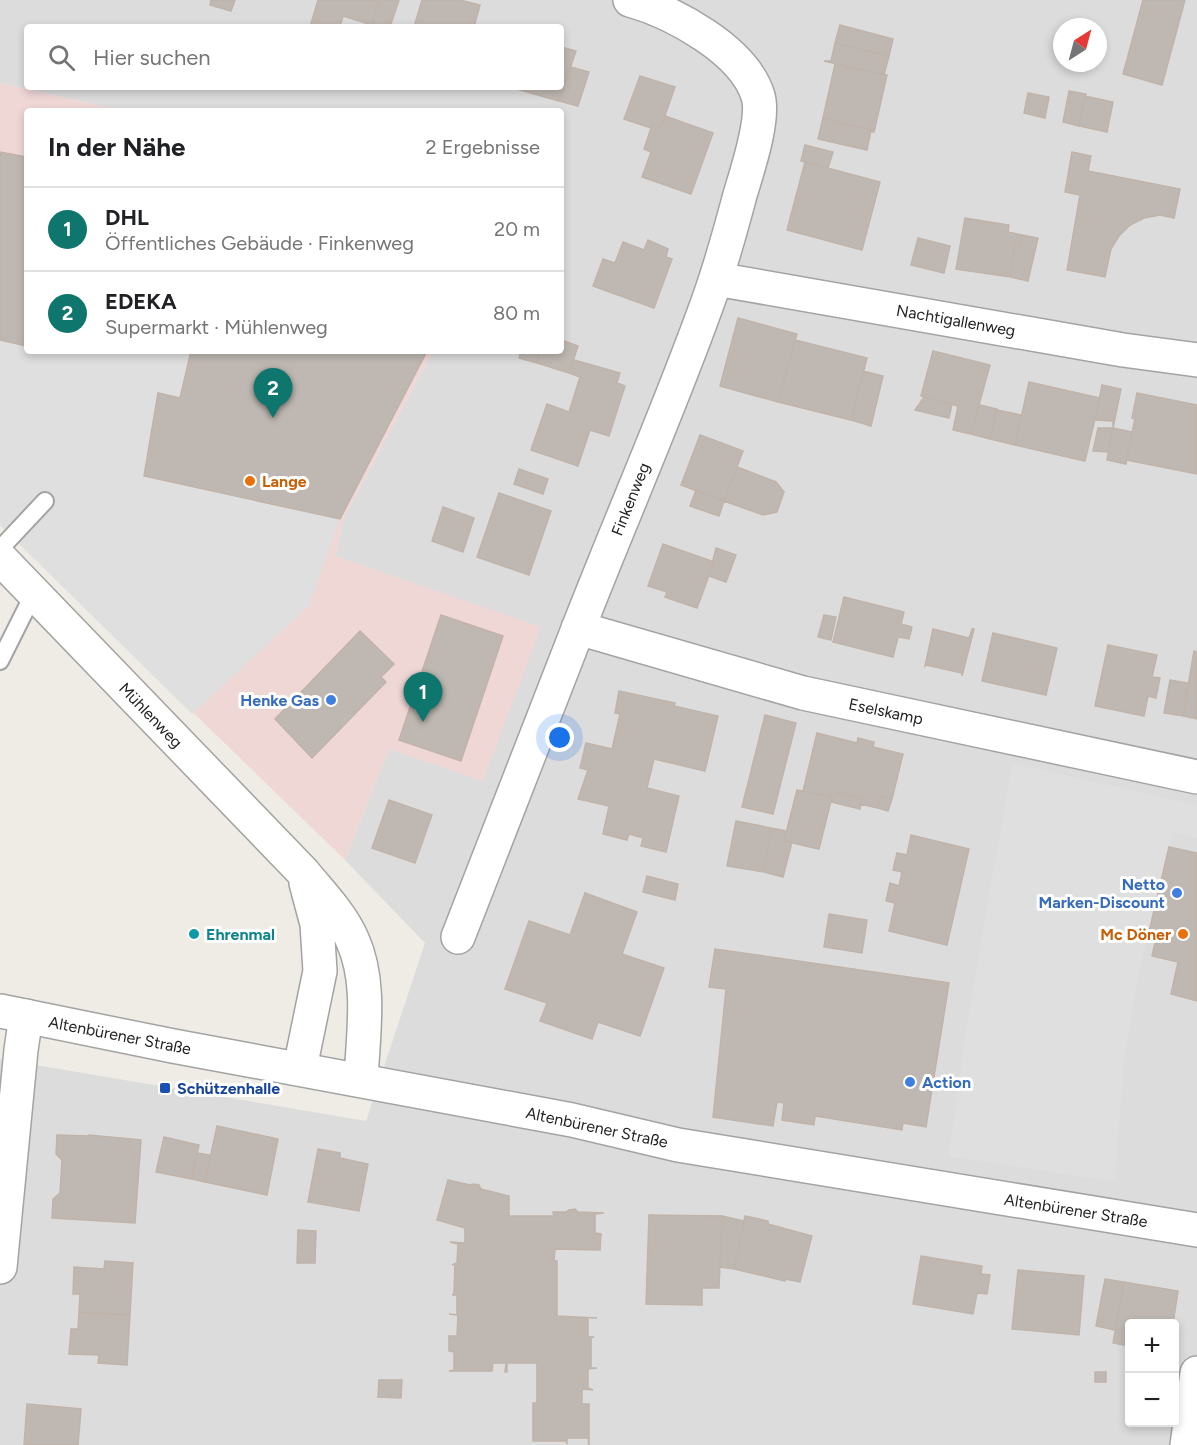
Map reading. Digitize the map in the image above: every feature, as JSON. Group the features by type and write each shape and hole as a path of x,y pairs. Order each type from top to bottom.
{"street":[{"name":"Finkenweg","path":"458,937 716,279 744,182 760,115 758,97 749,75 714,42 680,19 653,6 630,0"},
{"name":"Nachtigallenweg","path":"716,279 1123,350 1197,360"},
{"name":"Mühlenweg","path":"0,558 303,872 343,922 352,938 363,977 361,1080"},
{"name":"Eselskamp","path":"578,628 803,693 1197,777"},
{"name":"Mühlenweg","path":"300,1068 320,971 317,924 303,872"},
{"name":"Altenbürener Straße","path":"13,1014 572,1120 690,1147 1197,1230"},
{"path":"0,1261 21,1050 13,1014"},
{"path":"1188,1445 1197,1373"}],"lane":[{"path":"0,549 45,501"},
{"path":"0,661 34,593"}],"shaded area":[{"path":"0,0 1197,0 1197,1445 0,1445 0,1059 366,1121 425,943 345,860 389,749 335,556 344,518 431,354 564,354 564,108 110,108 31,90 564,90 564,24 24,24 24,88 0,83"},
{"path":"0,83 110,108 24,108 24,354 431,354 344,518 335,556 541,627 483,781 389,749 345,860 0,525"},
{"path":"0,340 24,345 24,354 190,354 180,398 158,393 144,476 340,519 309,606 192,714 0,525"},
{"path":"1012,763 1197,805 1197,838 1173,832 1139,972 1123,1070 1115,1182 949,1156 964,1043"}],"building":[{"path":"211,0 235,0 231,11 210,5"},
{"path":"318,0 379,0 372,24 343,16 341,24 311,24"},
{"path":"379,0 399,0 391,24 372,24"},
{"path":"422,0 460,0 480,5 475,24 415,24"},
{"path":"1143,0 1185,0 1162,85 1123,74"},
{"path":"840,25 893,39 889,56 835,43"},
{"path":"835,43 889,56 884,75 824,61 831,61"},
{"path":"564,48 576,51 564,86"},
{"path":"835,64 887,75 874,132 823,118"},
{"path":"571,67 589,72 578,106 559,101 564,90 568,69 570,70"},
{"path":"640,76 675,87 661,127 652,124 651,128 624,119"},
{"path":"520,90 563,90 559,101"},
{"path":"1069,91 1086,94 1079,126 1063,122"},
{"path":"1028,93 1049,97 1045,118 1024,113"},
{"path":"1085,96 1113,102 1107,132 1079,126"},
{"path":"665,116 713,133 691,194 642,177 651,152 644,149 652,124 661,127"},
{"path":"823,118 871,130 867,150 818,139"},
{"path":"805,145 833,152 828,168 801,161"},
{"path":"0,152 24,156 24,345 0,340"},
{"path":"1072,152 1091,156 1088,171 1180,189 1174,218 1160,215 1144,218 1130,225 1119,236 1111,249 1105,277 1067,270 1080,195 1065,192"},
{"path":"805,162 880,182 862,250 787,230"},
{"path":"965,218 1009,225 1008,232 1022,235 1020,246 1015,245 1010,277 956,269"},
{"path":"1022,235 1038,238 1028,281 1010,277 1015,245 1020,246"},
{"path":"918,238 950,246 944,273 911,265"},
{"path":"648,240 668,249 666,257 672,259 654,308 593,286 603,259 615,263 623,242 644,250"},
{"path":"738,318 797,334 778,402 720,386"},
{"path":"795,340 867,358 851,420 778,402"},
{"path":"564,341 578,346 569,373 537,363 539,354 564,354"},
{"path":"933,351 990,365 971,434 953,430 958,406 921,396"},
{"path":"190,354 425,354 340,519 144,476 158,393 180,398"},
{"path":"520,354 539,354 537,363 519,358"},
{"path":"574,360 620,373 617,383 625,386 609,436 590,430 578,466 531,450 547,404 569,412 580,377 569,373"},
{"path":"863,371 883,376 871,426 851,420"},
{"path":"1029,382 1100,398 1085,461 1015,445"},
{"path":"1102,385 1121,389 1113,428 1113,421 1095,420"},
{"path":"1137,393 1197,405 1197,474 1126,460 1135,419 1132,418"},
{"path":"924,397 952,404 949,418 915,410"},
{"path":"980,405 997,409 990,439 971,434"},
{"path":"997,410 1021,415 1015,445 990,439"},
{"path":"1098,428 1113,428 1108,452 1093,451"},
{"path":"1113,428 1132,432 1126,464 1107,460"},
{"path":"700,435 743,451 724,501 681,485"},
{"path":"737,467 776,482 784,492 777,512 763,515 724,501"},
{"path":"519,469 548,479 543,494 514,484"},
{"path":"696,490 724,501 719,516 690,506"},
{"path":"499,493 551,511 529,575 477,557"},
{"path":"443,507 474,518 463,552 432,541"},
{"path":"663,544 714,562 697,608 665,597 667,592 648,586"},
{"path":"716,548 736,555 726,582 709,576"},
{"path":"844,597 904,612 901,624 912,627 909,639 898,637 893,657 833,642"},
{"path":"441,615 503,636 461,761 399,740"},
{"path":"824,615 836,617 831,640 818,637"},
{"path":"933,629 969,638 974,629 962,676 962,673 925,666"},
{"name":"Henke Gas","path":"360,631 394,664 381,677 386,682 312,758 275,719"},
{"path":"993,633 1057,648 1046,695 982,681"},
{"path":"1108,645 1157,655 1152,677 1160,678 1156,698 1148,696 1144,716 1095,706"},
{"path":"1194,651 1197,652 1197,719 1183,716"},
{"path":"1170,680 1188,683 1183,716 1164,713"},
{"path":"619,691 675,703 674,706 718,716 705,771 654,759 647,788 679,796 666,852 641,846 643,838 629,834 627,840 603,834 609,806 578,799 588,770 580,768 586,743 612,749 620,714 615,713"},
{"path":"765,715 796,723 773,814 742,807"},
{"path":"817,733 857,743 858,738 874,742 873,747 903,754 892,799 881,796 878,808 860,804 862,798 831,791 829,796 803,791"},
{"path":"797,790 832,797 819,849 784,841"},
{"path":"831,791 862,798 860,809 831,802 832,797 829,796"},
{"path":"881,796 892,799 888,811 878,808"},
{"path":"389,800 432,815 415,863 372,848"},
{"path":"736,821 771,828 764,872 727,866"},
{"path":"771,828 787,831 784,841 792,842 783,877 764,872"},
{"path":"911,835 969,849 947,945 889,931 895,903 886,901 890,883 899,886 902,872 893,870 897,853 907,855"},
{"name":"Netto Marken-Discount","path":"1169,847 1197,853 1197,1001 1171,994 1178,962 1152,956 1157,934 1149,932"},
{"path":"647,876 678,884 675,900 643,892"},
{"path":"585,893 637,912 622,954 664,968 640,1036 598,1022 592,1039 540,1021 547,1003 505,989 529,921 570,935"},
{"path":"829,914 867,920 862,953 824,947"},
{"path":"715,949 949,983 926,1127 903,1123 902,1130 815,1116 814,1125 782,1120 784,1103 777,1102 773,1126 713,1117 726,989 709,987"},
{"path":"217,1126 278,1139 267,1195 205,1182"},
{"path":"57,1135 89,1135 141,1140 135,1223 52,1218 53,1199 60,1193 62,1160 56,1154"},
{"path":"164,1137 199,1145 192,1179 156,1172"},
{"path":"318,1149 340,1153 340,1158 368,1164 359,1211 308,1202"},
{"path":"197,1153 210,1155 205,1182 192,1179"},
{"path":"448,1180 479,1185 481,1189 509,1196 509,1216 554,1216 553,1212 575,1209 578,1212 604,1213 595,1214 595,1233 601,1234 600,1250 555,1249 554,1261 557,1261 557,1316 597,1318 588,1318 588,1337 594,1337 591,1338 591,1368 597,1368 588,1369 588,1388 593,1390 582,1389 582,1404 589,1404 589,1445 588,1438 567,1438 567,1444 566,1441 533,1441 533,1403 537,1403 537,1363 507,1363 507,1372 505,1372 506,1363 493,1363 492,1371 449,1371 454,1370 454,1352 449,1351 449,1336 457,1336 458,1315 457,1295 452,1295 454,1294 455,1264 452,1265 457,1263 458,1244 450,1242 465,1243 465,1228 437,1220"},
{"path":"649,1215 722,1216 719,1288 702,1288 702,1305 646,1304"},
{"path":"722,1216 744,1221 734,1269 720,1267"},
{"path":"745,1216 812,1236 800,1282 785,1279 785,1281 734,1269"},
{"path":"298,1230 316,1231 315,1263 297,1263"},
{"path":"921,1256 982,1266 981,1274 990,1275 987,1294 977,1293 973,1314 913,1304"},
{"path":"105,1261 133,1263 130,1315 79,1312 80,1294 73,1294 74,1267 104,1269"},
{"path":"1018,1270 1084,1276 1079,1335 1012,1329"},
{"path":"1105,1279 1124,1282 1115,1330 1096,1326"},
{"path":"1124,1282 1178,1291 1174,1319 1125,1319 1125,1345 1113,1343"},
{"path":"79,1312 130,1315 127,1365 98,1363 99,1355 69,1354 71,1329 78,1329"},
{"path":"1095,1372 1106,1372 1106,1382 1095,1382"},
{"path":"379,1380 402,1380 401,1398 378,1397"},
{"path":"27,1404 81,1409 78,1445 24,1445"}],"place":[{"name":"EDEKA","path":"273,418"},
{"name":"Lange","path":"250,481"},
{"name":"Henke Gas","path":"331,700"},
{"name":"DHL","path":"423,722"},
{"name":"Netto Marken-Discount","path":"1177,893"},
{"name":"Ehrenmal","path":"194,934"},
{"name":"Mc Döner","path":"1183,934"},
{"name":"Action","path":"910,1082"},
{"name":"Schützenhalle","path":"165,1088"}]}
